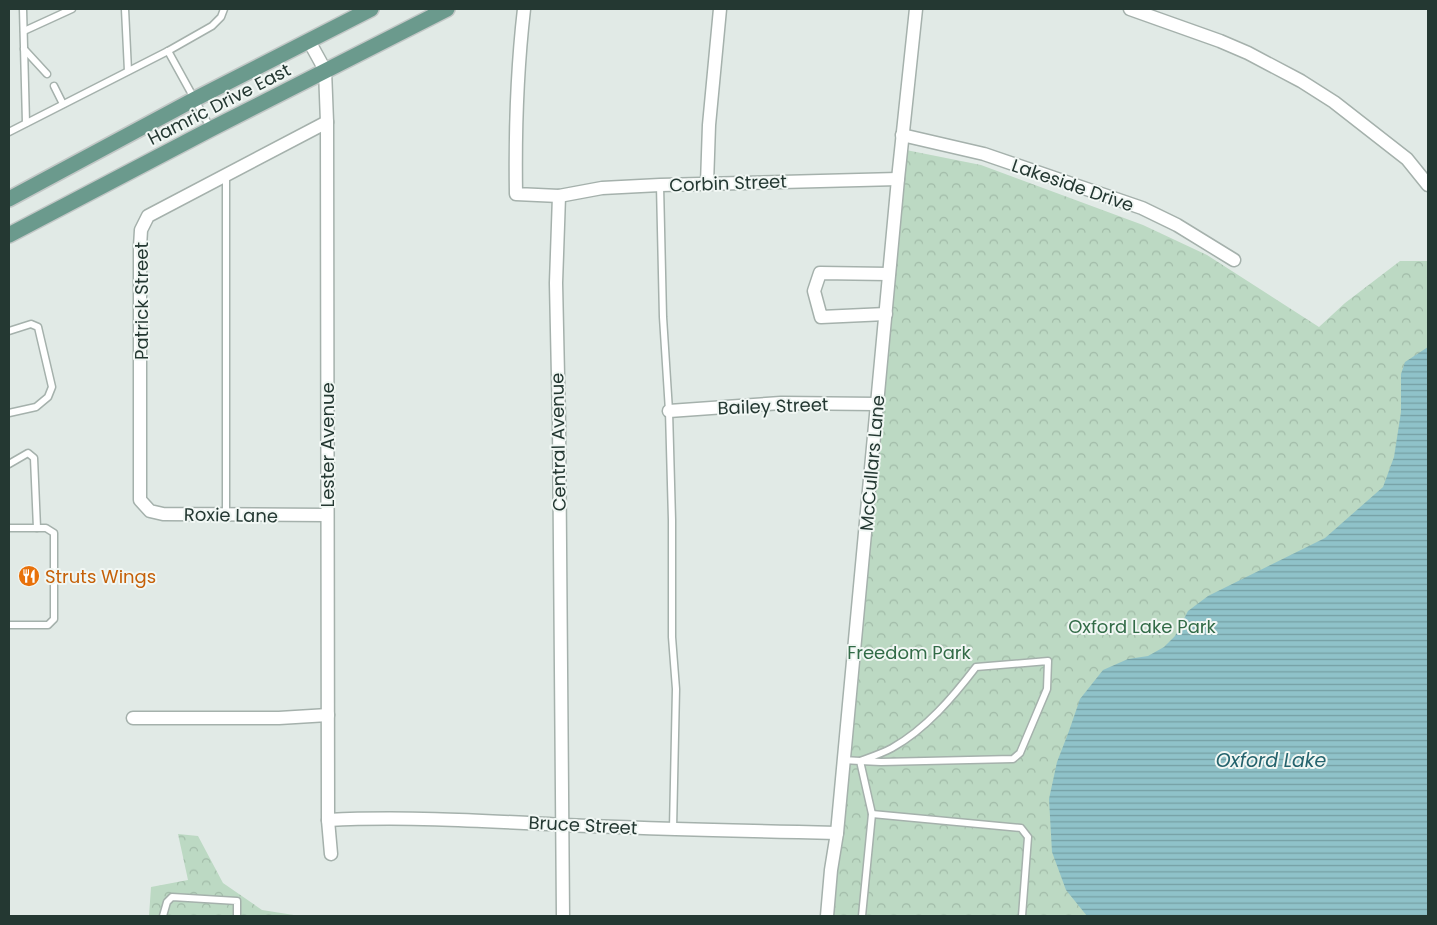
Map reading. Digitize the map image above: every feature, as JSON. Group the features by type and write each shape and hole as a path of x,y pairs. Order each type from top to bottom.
{"main road":[{"name":"Hamric Drive East","path":"9,199 195,99 371,9"},
{"name":"Hamric Drive East","path":"9,235 325,70 447,9"}],"street":[{"path":"524,9 516,142 516,194 559,196"},
{"path":"707,184 709,126 720,9"},
{"name":"McCullars Lane","path":"827,916 831,870 837,833 902,135 916,9"},
{"path":"1130,9 1227,44 1301,81 1334,102 1407,159 1428,185"},
{"name":"Lester Avenue","path":"309,41 325,70 327,122 328,820 331,854"},
{"name":"Patrick Street","path":"140,500 140,247 142,230 148,216 327,122"},
{"name":"Lakeside Drive","path":"902,135 984,154 1142,208 1177,225 1234,260"},
{"name":"Corbin Street","path":"559,196 602,188 898,178"},
{"name":"Central Avenue","path":"559,196 556,310 563,916"},
{"path":"886,314 821,317 814,291 820,273 889,274"},
{"name":"Bailey Street","path":"669,410 781,403 877,404"},
{"name":"Roxie Lane","path":"140,500 150,511 162,514 327,515"},
{"path":"133,718 279,718 328,715"},
{"name":"Bruce Street","path":"328,820 491,821 673,829 837,833"}],"lane":[{"path":"23,9 26,123"},
{"path":"24,31 72,9"},
{"path":"125,9 128,71"},
{"path":"9,132 168,51 212,26 221,17 224,9"},
{"path":"24,49 47,74"},
{"path":"168,51 211,129"},
{"path":"54,86 63,104"},
{"path":"226,176 226,515"},
{"path":"660,185 663,317 669,410 672,520 672,637 676,689 673,829"},
{"path":"9,331 31,324 38,327 52,387 48,397 36,408 9,413"},
{"path":"9,464 28,453 34,458 37,528"},
{"path":"9,528 46,528 54,533 54,618 48,625 9,626"},
{"path":"843,760 860,761 881,762 1013,759 1020,754 1047,689 1048,661 976,667 954,696 918,728 892,748 860,761"},
{"path":"860,761 872,814 862,916"},
{"path":"872,814 1021,828 1028,837 1022,916"},
{"path":"163,916 167,902 172,897 237,901 237,916"}],"green space":[{"name":"Oxford Lake Park","path":"901,149 981,165 1143,225 1207,255 1319,327 1345,303 1400,261 1428,261 1428,916 827,916"},
{"path":"178,834 198,836 223,883 262,910 300,916 149,916 151,887 188,880"}],"water":[{"name":"Oxford Lake","path":"1428,347 1428,916 1087,916 1066,890 1052,852 1049,799 1057,762 1080,699 1103,670 1128,659 1148,656 1164,647 1175,636 1188,611 1208,596 1325,538 1383,487 1394,457 1401,412 1401,374 1405,362"}],"place":[{"name":"Struts Wings","path":"29,576"}],"park label":[{"name":"Freedom Park","path":"909,652"}]}
